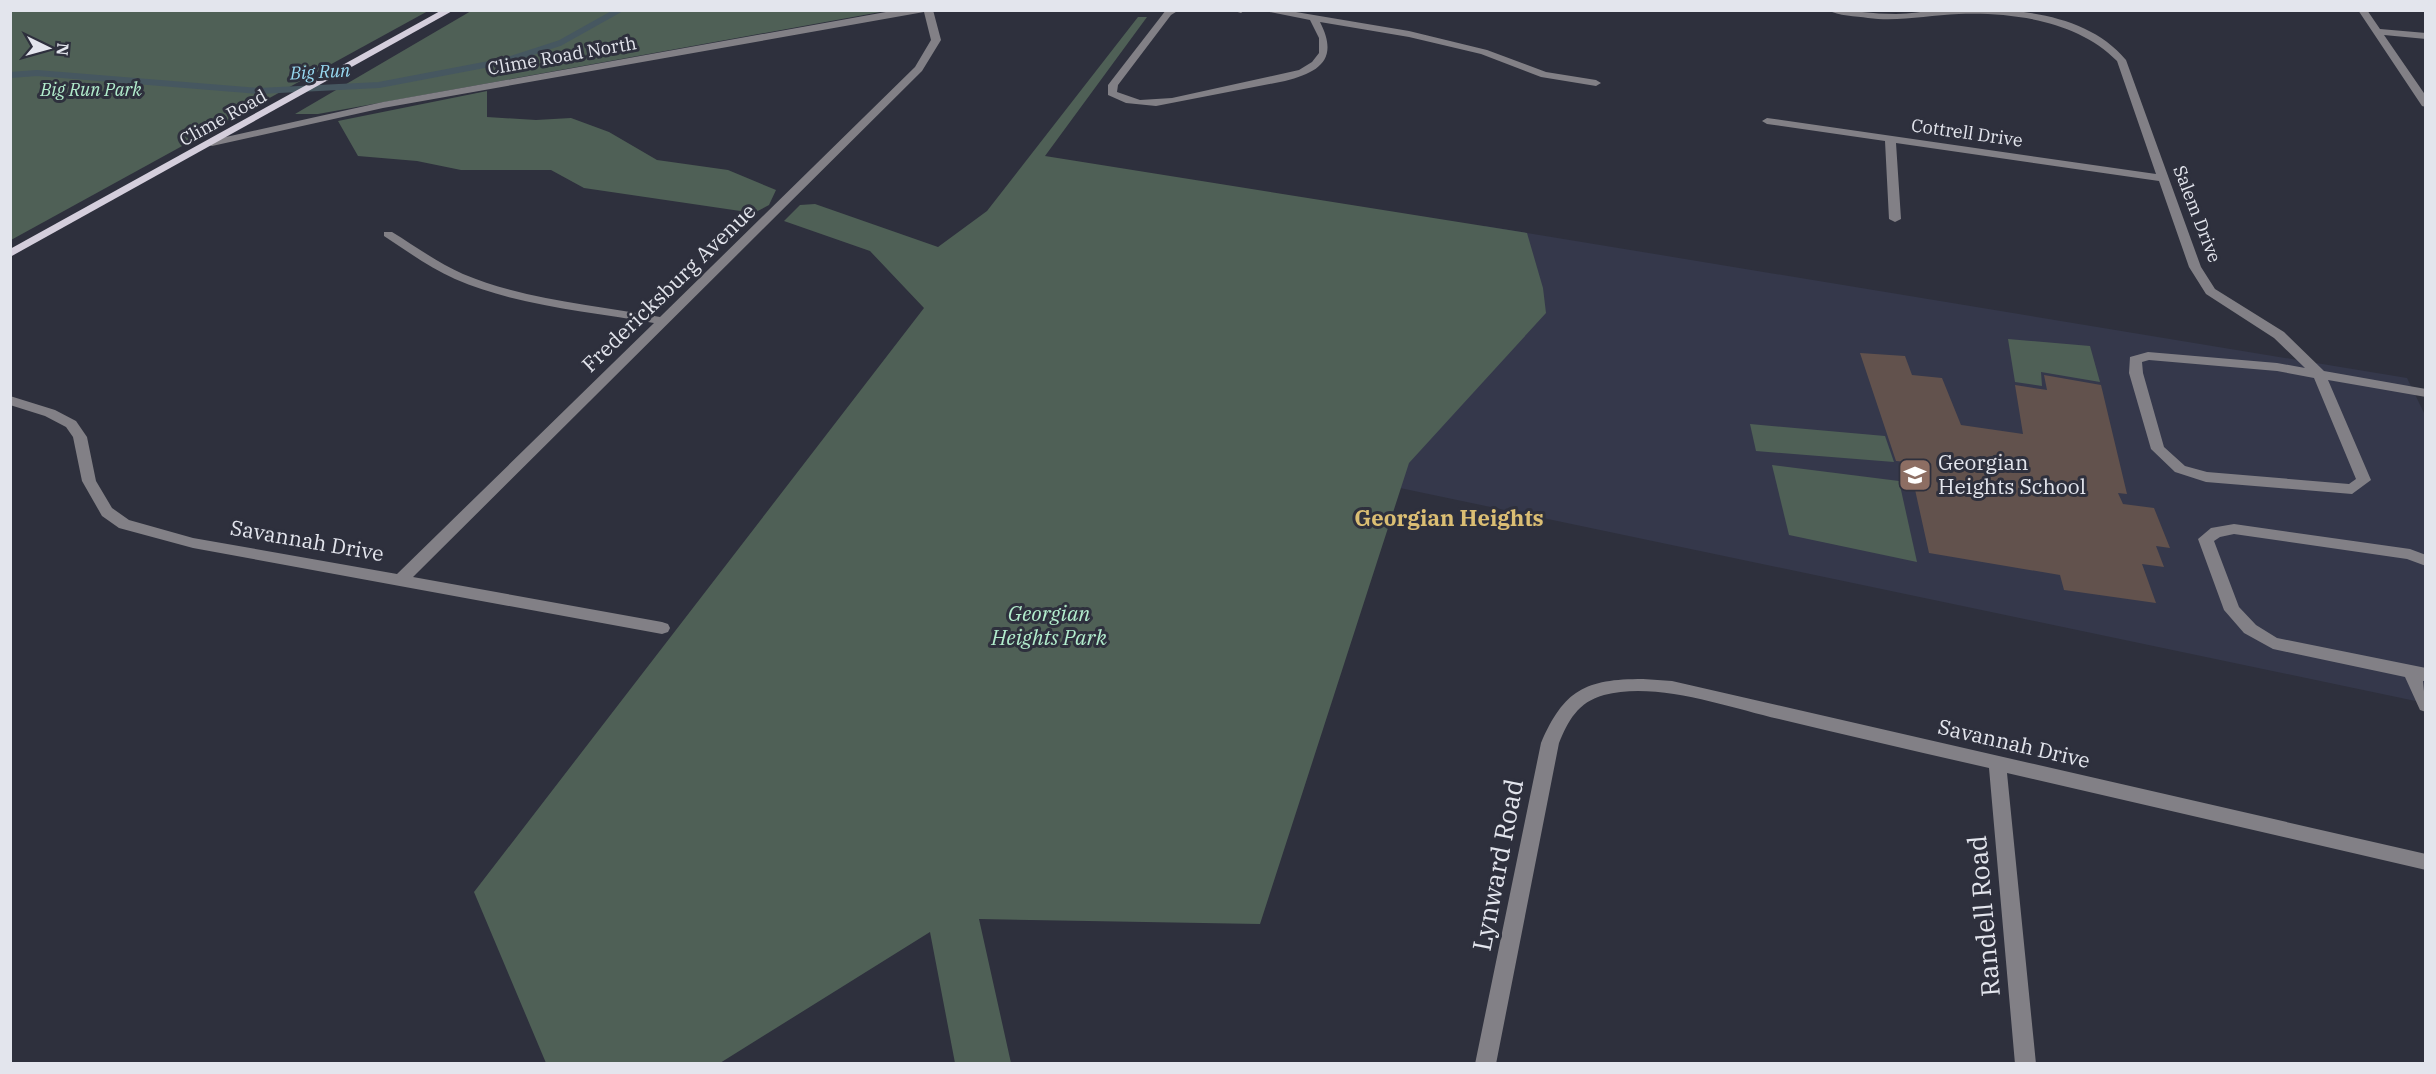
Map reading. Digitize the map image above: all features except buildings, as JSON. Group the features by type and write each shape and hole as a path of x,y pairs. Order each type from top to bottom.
{"main road":[{"name":"Clime Road","path":"10,254 450,10"}],"street":[{"name":"Clime Road North","path":"212,143 382,105 870,17 921,10"},
{"name":"Fredericksburg Avenue","path":"400,581 919,69 936,40 928,10"},
{"path":"1175,10 1168,13 1113,85 1112,93 1122,100 1158,103 1298,76 1321,59 1323,32 1314,19"},
{"path":"1235,10 1241,10"},
{"path":"1264,10 1440,41 1484,52 1544,75 1596,83"},
{"name":"Salem Drive","path":"1832,10 1897,17 1962,11 1989,12 2042,20 2087,33 2109,46 2121,60 2195,267 2210,291 2279,335 2319,374"},
{"path":"2362,10 2426,104"},
{"path":"2377,32 2426,36"},
{"name":"Cottrell Drive","path":"1767,121 2163,178"},
{"path":"1890,139 1895,219"},
{"path":"388,234 429,261 467,280 514,292 663,321"},
{"path":"2319,374 2364,480 2352,489 2206,477 2180,469 2158,448 2136,373 2135,360 2148,356 2277,367 2319,374 2426,393"},
{"name":"Savannah Drive","path":"10,400 50,413 70,424 80,437 89,481 107,512 124,524 193,543 662,628"},
{"path":"2426,561 2410,554 2234,529 2216,532 2206,539 2232,610 2250,628 2273,643 2418,673 2426,705"},
{"name":"Savannah Drive","path":"1591,692 1629,684 1672,688 2426,862"},
{"name":"Lynward Road","path":"1485,1064 1550,743 1564,713 1591,692"},
{"name":"Randell Road","path":"1997,763 2026,1064"}],"shaded area":[{"name":"Georgian Heights School","path":"1485,226 2407,378 2425,415 2425,703 1400,488"}],"green space":[{"name":"Big Run Park","path":"11,10 428,10 428,11 11,240"},
{"path":"471,11 886,11 318,114 295,114"},
{"name":"Georgian Heights Park","path":"1138,17 1147,17 1045,156 1527,233 1543,288 1546,313 1409,463 1260,924 979,919 1011,1063 955,1063 930,932 720,1063 546,1063 474,892 924,308 870,251 784,221 800,205 815,204 938,247 987,211"},
{"path":"487,91 487,117 536,120 571,118 609,132 657,160 728,170 776,190 769,205 754,213 584,188 551,170 461,170 417,161 358,156 338,121"},
{"path":"2008,339 2090,346 2100,382 2041,372 2042,386 2015,382"},
{"path":"1750,424 1885,436 1894,462 1756,451"},
{"path":"1772,465 1899,481 1917,562 1789,535"}],"waterway":[{"name":"Big Run","path":"10,75 37,73 259,91 379,85 505,61 560,43 619,10"}],"place":[{"name":"Georgian Heights School","path":"1915,475"}],"district":[{"name":"Georgian Heights","path":"1449,518"}]}
